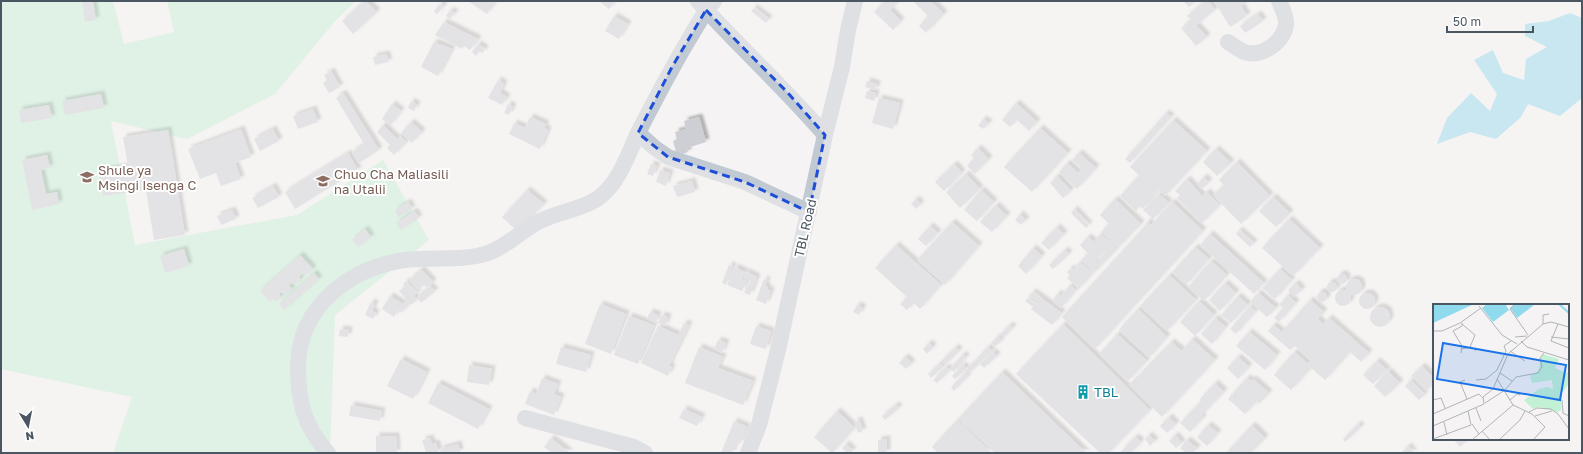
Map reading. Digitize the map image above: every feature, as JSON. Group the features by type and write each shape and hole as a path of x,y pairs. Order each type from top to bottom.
{"street":[{"name":"TBL Road","path":"748,453 759,424 778,350 825,135 842,67 848,30 856,1"},
{"path":"1228,42 1244,52 1255,53 1266,50 1277,43 1283,34 1286,24 1285,14 1279,1"},
{"path":"328,453 316,440 308,427 298,383 299,360 303,336 310,319 328,297 355,275 380,265 404,260 432,257 468,257 488,253 505,245 540,221 596,199 610,188 621,169 638,132 706,4 751,58 788,93 825,135"},
{"path":"638,132 668,157 745,182 809,212"},
{"path":"525,418 634,447 645,453"}],"highlighted area":[{"path":"706,10 788,93 825,135 809,212 745,182 668,157 638,133 672,67"}],"green space":[{"path":"1,1 113,1 124,44 174,32 167,1 356,1 335,21 275,94 187,139 111,121 135,245 297,215 383,160 429,240 335,315 330,453 113,453 132,397 1,369"}],"water":[{"path":"1570,13 1582,18 1582,98 1560,116 1528,104 1521,117 1496,139 1470,132 1437,144 1447,118 1471,93 1490,111 1497,94 1474,60 1493,50 1503,73 1524,80 1526,59 1547,47 1525,36 1525,24 1549,21"}],"building":[{"path":"82,1 93,1 96,20 85,22"},
{"path":"364,1 366,1 377,12 353,34 342,21"},
{"path":"468,1 496,1 487,14"},
{"path":"599,1 616,1 609,9"},
{"path":"884,1 899,1 890,10 901,21 893,30 874,12"},
{"path":"913,1 931,1 944,14 926,33 919,26 928,16"},
{"path":"1183,1 1196,1 1189,7"},
{"path":"1204,1 1208,1 1215,10 1197,25 1187,16"},
{"path":"1214,1 1249,1 1241,6 1247,16 1230,27"},
{"path":"441,3 444,6 437,14 434,11"},
{"path":"754,8 769,19 766,23 751,11"},
{"path":"450,10 455,13 450,19 446,16"},
{"path":"1258,14 1263,21 1245,33 1240,26"},
{"path":"614,16 628,24 619,39 605,31"},
{"path":"1190,21 1207,37 1196,46 1181,28"},
{"path":"444,22 478,39 470,50 464,46 462,49 435,35"},
{"path":"434,42 452,49 438,76 421,67"},
{"path":"478,44 485,49 483,53 479,51 476,56 472,52"},
{"path":"386,54 389,62 375,65 373,57"},
{"path":"331,71 340,87 329,93 323,83 327,80 324,75"},
{"path":"498,80 504,84 500,93 507,97 502,105 488,98"},
{"path":"867,81 877,84 876,90 865,87"},
{"path":"867,91 876,93 874,101 865,98"},
{"path":"343,93 379,150 359,163 352,152 364,144 336,98"},
{"path":"101,94 104,108 65,115 62,101"},
{"path":"879,98 900,103 893,129 872,123"},
{"path":"411,101 417,105 414,111 408,108"},
{"path":"1016,103 1037,122 1029,131 1017,120 1010,127 1002,120"},
{"path":"392,104 401,111 391,125 382,119"},
{"path":"508,104 513,107 509,115 504,113"},
{"path":"49,105 52,118 21,123 19,110"},
{"path":"313,109 318,122 298,129 293,116"},
{"path":"1166,113 1171,117 1130,163 1125,159"},
{"path":"530,117 546,124 544,128 548,130 540,149 509,134 514,123 525,128"},
{"path":"699,117 706,142 687,148 688,152 677,156 673,141 677,139 675,132 686,129 684,121"},
{"path":"983,119 989,123 984,129 978,126"},
{"path":"1173,120 1207,151 1165,196 1159,190 1143,209 1140,206 1136,211 1120,196 1139,175 1130,167"},
{"path":"411,122 422,132 412,143 401,133"},
{"path":"383,125 397,139 400,136 407,142 394,155 387,148 390,145 377,132"},
{"path":"1040,128 1068,153 1032,192 1004,167"},
{"path":"241,129 251,157 235,163 241,179 221,186 216,173 200,179 188,149"},
{"path":"273,129 279,141 260,151 254,139"},
{"path":"168,130 185,235 154,240 146,190 103,196 99,171 128,166 123,137"},
{"path":"978,148 989,159 975,174 967,166 974,158 971,155"},
{"path":"1216,149 1231,163 1217,176 1203,162"},
{"path":"348,153 358,170 295,209 285,192"},
{"path":"1079,153 1096,168 1077,189 1059,172 1067,163 1078,173 1082,169 1072,160"},
{"path":"47,155 50,168 41,170 46,194 57,192 59,204 32,210 22,160"},
{"path":"1237,162 1270,196 1241,224 1213,195 1224,185 1219,180"},
{"path":"651,164 657,166 653,176 647,174"},
{"path":"954,164 962,173 944,191 935,182"},
{"path":"660,170 670,173 666,186 656,182"},
{"path":"966,174 980,189 960,208 946,192"},
{"path":"1057,176 1071,191 1063,198 1050,183"},
{"path":"1204,177 1209,182 1202,189 1197,184"},
{"path":"1187,179 1202,196 1207,192 1220,205 1202,223 1177,198 1180,195 1175,191"},
{"path":"692,181 695,192 677,197 673,186"},
{"path":"273,186 279,197 258,208 252,198"},
{"path":"527,190 544,204 518,232 502,217"},
{"path":"981,190 994,202 977,221 964,210"},
{"path":"1159,194 1169,203 1153,219 1143,210"},
{"path":"1273,197 1290,213 1276,227 1259,211"},
{"path":"916,199 921,204 916,209 911,204"},
{"path":"1115,199 1141,224 1118,248 1101,232 1109,224 1100,215"},
{"path":"408,202 412,209 398,217 395,210"},
{"path":"1172,202 1203,231 1095,349 1062,317 1145,226 1147,221 1151,225"},
{"path":"996,205 1007,216 992,232 980,222"},
{"path":"1074,209 1089,225 1086,228 1071,213"},
{"path":"232,210 236,219 221,225 217,216"},
{"path":"414,211 419,218 401,230 396,223"},
{"path":"1020,214 1026,220 1021,225 1015,220"},
{"path":"1289,219 1320,248 1293,276 1262,248"},
{"path":"952,222 979,246 945,285 917,260"},
{"path":"930,226 938,233 926,246 918,239"},
{"path":"1057,227 1064,234 1049,250 1041,243"},
{"path":"365,229 371,237 358,247 352,240"},
{"path":"1239,230 1254,243 1250,247 1236,234"},
{"path":"1101,234 1117,249 1094,273 1081,260 1087,254 1096,263 1106,252 1094,241"},
{"path":"1210,234 1264,283 1254,294 1200,245"},
{"path":"1088,237 1104,252 1095,261 1080,245"},
{"path":"896,245 941,285 920,309 914,303 907,310 900,304 907,297 875,268"},
{"path":"1195,247 1209,259 1186,285 1172,272"},
{"path":"1033,248 1042,256 1026,274 1018,266"},
{"path":"184,249 189,266 165,273 160,256"},
{"path":"1065,250 1069,254 1053,269 1049,265"},
{"path":"300,255 313,269 305,276 303,273 299,277 301,279 295,285 292,283 289,285 292,289 285,296 281,292 279,294 282,297 276,302 274,299 270,302 260,291"},
{"path":"1211,261 1227,275 1204,301 1188,287"},
{"path":"1080,262 1093,273 1079,289 1067,278 1070,275 1067,272 1071,268 1073,270"},
{"path":"729,265 733,266 726,285 722,283"},
{"path":"735,267 745,272 742,279 747,281 742,291 727,285"},
{"path":"421,269 433,282 427,288 424,285 418,290 409,280"},
{"path":"1280,269 1292,280 1275,299 1262,288"},
{"path":"746,272 757,277 750,295 744,293 747,285 749,286 751,281 744,278"},
{"path":"314,273 319,279 284,310 279,304"},
{"path":"1340,274 1344,274 1347,279 1344,284 1340,284 1337,281 1337,277"},
{"path":"1169,275 1196,300 1167,331 1140,306"},
{"path":"764,279 767,280 765,286 771,291 766,304 756,300"},
{"path":"1354,279 1361,284 1362,287 1357,294 1354,295 1347,290 1346,287 1351,280"},
{"path":"406,281 418,292 414,296 417,300 411,305 399,291 405,286 403,284"},
{"path":"1330,282 1334,282 1337,287 1334,292 1330,292 1327,289 1327,285"},
{"path":"1225,283 1236,293 1220,311 1209,300"},
{"path":"1296,283 1302,290 1294,297 1288,290"},
{"path":"1070,285 1076,290 1061,308 1052,301 1058,293 1061,296"},
{"path":"430,286 435,291 421,303 417,297"},
{"path":"1343,290 1350,295 1351,298 1346,305 1343,306 1336,301 1335,298 1340,291"},
{"path":"1033,292 1062,313 1052,325 1031,309 1033,307 1025,301 1028,298 1036,304 1038,302 1029,295"},
{"path":"1320,292 1324,292 1327,297 1324,302 1320,302 1317,299 1317,295"},
{"path":"1258,293 1276,308 1267,317 1250,302"},
{"path":"1367,293 1374,298 1375,301 1370,308 1367,309 1360,304 1359,301 1364,294"},
{"path":"1288,295 1296,303 1279,322 1274,318 1283,308 1279,305"},
{"path":"390,296 403,304 405,301 409,303 402,313 398,310 394,317 382,309"},
{"path":"1238,296 1248,305 1231,323 1221,315"},
{"path":"1310,300 1324,312 1318,319 1323,324 1329,318 1369,353 1361,362 1350,352 1325,380 1311,368 1291,390 1274,375 1294,352 1308,364 1311,360 1295,346 1290,350 1268,331 1273,325 1282,332"},
{"path":"1199,301 1214,315 1195,336 1180,322"},
{"path":"371,302 375,304 372,311 376,313 373,319 365,315"},
{"path":"600,304 626,314 611,354 585,344"},
{"path":"857,305 863,308 859,315 853,312"},
{"path":"1250,306 1256,311 1236,334 1230,329"},
{"path":"1380,307 1387,310 1390,317 1387,324 1380,327 1373,324 1370,317 1373,310"},
{"path":"1138,309 1167,337 1149,358 1119,329"},
{"path":"650,312 658,315 655,323 647,319"},
{"path":"662,315 668,317 665,326 658,323"},
{"path":"629,316 654,325 638,364 614,355"},
{"path":"1215,318 1226,327 1212,344 1201,334"},
{"path":"684,323 689,325 669,366 672,367 668,376 641,363 658,326 678,335"},
{"name":"TBL","path":"1063,324 1150,410 1109,453 1100,453 1016,374"},
{"path":"1010,325 1013,328 1003,338 1000,334"},
{"path":"756,326 771,331 766,349 750,344"},
{"path":"340,329 349,330 348,337 339,336"},
{"path":"1249,332 1277,355 1265,370 1236,346"},
{"path":"1117,334 1147,361 1128,381 1099,354"},
{"path":"998,336 1002,340 995,347 991,343"},
{"path":"1192,339 1215,360 1162,417 1129,385 1171,342 1182,351"},
{"path":"718,340 726,343 722,353 714,349"},
{"path":"929,343 933,347 927,354 923,349"},
{"path":"561,347 591,355 586,372 556,364"},
{"path":"699,347 723,357 718,368 753,381 743,405 685,383"},
{"path":"956,347 959,351 945,365 941,361"},
{"path":"988,347 992,351 980,362 977,358"},
{"path":"993,352 997,356 984,368 980,364"},
{"path":"963,354 966,357 954,372 950,369"},
{"path":"905,357 912,363 906,369 899,363"},
{"path":"1238,357 1249,367 1238,379 1227,368"},
{"path":"401,359 427,372 413,399 387,386"},
{"path":"976,360 980,363 968,374 965,371"},
{"path":"1377,361 1387,370 1373,384 1363,375"},
{"path":"940,363 943,367 931,378 928,374"},
{"path":"469,365 492,369 489,385 467,382"},
{"path":"963,365 966,369 955,379 952,376"},
{"path":"1422,366 1433,377 1433,384 1426,391 1411,376"},
{"path":"946,367 950,370 937,383 933,380"},
{"path":"1388,371 1400,383 1385,397 1374,386"},
{"path":"1002,372 1086,453 995,453 958,419"},
{"path":"965,373 968,376 954,391 951,387"},
{"path":"542,378 558,384 554,394 561,397 554,415 525,404 530,391 536,394"},
{"path":"1247,378 1251,381 1253,379 1269,393 1259,404 1257,401 1250,409 1233,393"},
{"path":"1411,380 1425,394 1419,400 1405,386"},
{"path":"438,383 489,409 478,429 428,403"},
{"path":"1215,383 1224,392 1201,416 1203,418 1190,432 1180,423 1201,401 1200,399"},
{"path":"1232,394 1249,410 1245,414 1228,399"},
{"path":"351,405 382,411 380,421 349,416"},
{"path":"896,405 899,408 885,420 882,416"},
{"path":"684,409 702,417 697,426 679,418"},
{"path":"837,411 855,428 832,453 814,437"},
{"path":"1169,417 1176,424 1167,433 1160,426"},
{"path":"859,420 863,431 858,433 854,422"},
{"path":"957,420 992,453 938,453 932,447"},
{"path":"734,421 747,427 740,444 736,443 732,453 721,453"},
{"path":"1358,424 1361,427 1345,442 1343,439"},
{"path":"1208,425 1218,433 1207,446 1197,437"},
{"path":"1252,425 1265,438 1251,453 1226,453"},
{"path":"1149,435 1155,441 1150,446 1145,439"},
{"path":"1175,435 1182,443 1176,448 1169,441"},
{"path":"376,436 396,436 397,453 376,453"},
{"path":"1135,437 1141,442 1131,453 1123,453 1121,451"},
{"path":"430,438 432,444 436,443 439,453 426,453 422,440"},
{"path":"551,438 570,453 552,453 544,447"},
{"path":"887,439 887,453 878,453 878,440"},
{"path":"1187,440 1197,448 1193,453 1186,453 1180,448"},
{"path":"1454,440 1467,440 1460,447"},
{"path":"458,444 460,452 441,453 440,449"},
{"path":"846,444 853,451 847,453 842,448"},
{"path":"1408,446 1414,453 1401,453"}],"place":[{"name":"Shule ya Msingi Isenga C","path":"87,177"},
{"name":"Chuo Cha Maliasili na Utalii","path":"323,181"},
{"name":"TBL","path":"1083,392"}]}
